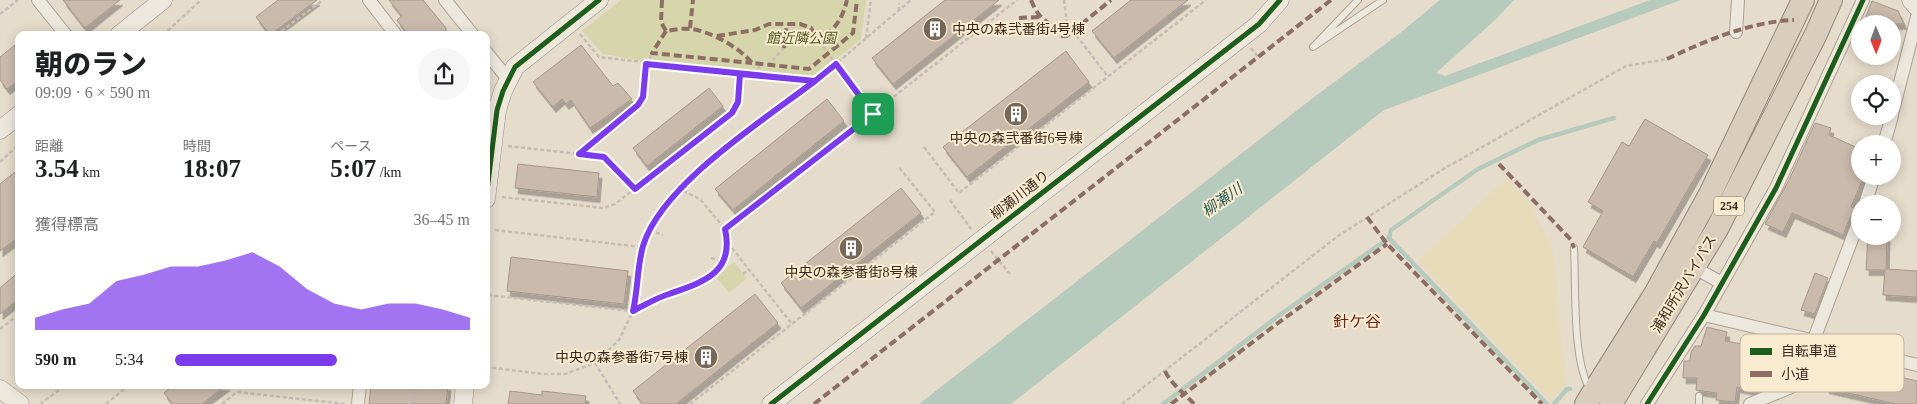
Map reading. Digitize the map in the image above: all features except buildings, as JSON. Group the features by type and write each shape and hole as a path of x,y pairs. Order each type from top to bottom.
{"highway":[{"name":"浦和所沢バイパス","path":"1596,401 1710,194 1803,0"},
{"name":"浦和所沢バイパス","path":"1596,401 1693,267 1717,230 1816,34 1831,0"}],"street":[{"path":"38,0 63,31"},
{"path":"124,31 163,0"},
{"path":"369,0 393,31"},
{"path":"445,0 470,31"},
{"path":"492,198 496,110 508,79 515,67 598,0"},
{"name":"柳瀬川通り","path":"771,404 1259,24 1280,0"},
{"path":"1736,32 1738,0"},
{"path":"1647,404 1704,315 1776,188 1864,0"},
{"path":"1911,0 1917,6"},
{"path":"1901,80 1917,17"},
{"path":"490,57 508,79"},
{"path":"0,130 15,118"},
{"path":"1816,334 1851,242"},
{"path":"1693,267 1722,283"},
{"path":"1704,315 1791,334"},
{"path":"1904,362 1917,365"},
{"path":"0,389 20,404"},
{"path":"358,404 360,389"},
{"path":"463,404 465,389"},
{"path":"1750,404 1779,392"}],"lane":[{"path":"1358,0 1313,47 1383,0"},
{"path":"1574,248 1577,328 1583,378 1596,401"},
{"path":"1698,404 1699,396"}],"path":[{"path":"0,14 18,0"},
{"path":"168,31 201,0"},
{"path":"281,31 323,0"},
{"path":"866,40 871,0"},
{"path":"490,367 543,374 565,374 595,363 619,340 633,311 643,247 650,230 680,190 709,161 815,81 866,40 911,0"},
{"path":"725,229 1017,0"},
{"path":"1064,0 1067,23 1108,76"},
{"path":"924,147 959,193 1206,0"},
{"path":"899,3 899,11"},
{"path":"578,31 599,57 646,64 815,81"},
{"path":"819,41 873,114"},
{"path":"1249,45 1258,57"},
{"path":"768,65 784,48"},
{"path":"579,154 638,105 643,97 646,64 652,53"},
{"path":"1122,404 1338,236 1445,168 1626,66 1667,59"},
{"path":"758,75 759,64"},
{"path":"492,198 604,208 616,204 732,113 738,102 740,74"},
{"path":"504,146 604,157 635,189"},
{"path":"0,162 15,148"},
{"path":"690,404 935,212 898,166"},
{"path":"680,190 700,199 725,229 728,242 792,324"},
{"path":"950,200 974,232"},
{"path":"495,230 643,247"},
{"path":"650,230 663,235"},
{"path":"490,295 633,311 668,294 706,281 717,270 728,242"},
{"path":"988,248 1010,274"},
{"path":"711,258 722,261"},
{"path":"743,274 749,269"},
{"path":"717,270 720,274"},
{"path":"0,329 15,317"},
{"path":"595,363 620,404"},
{"path":"40,404 61,389"},
{"path":"106,404 124,389"},
{"path":"410,404 411,389"},
{"path":"222,404 237,392 345,404"}],"shaded area":[{"path":"1507,178 1536,209 1533,213 1550,242 1555,260 1559,324 1567,383 1550,400 1418,261"}],"green space":[{"name":"館近隣公園","path":"621,0 866,0 861,39 813,78 644,61 603,54 582,31"},
{"path":"734,262 747,278 729,293 716,277"}],"water":[{"name":"柳瀬川","path":"1440,0 1514,0 1496,19 1436,73 1445,76 1650,0 1681,0 1384,110 1011,404 919,404 1305,104 1400,33"}],"waterway":[{"path":"1389,238 1391,230 1478,169 1538,140 1614,118"},
{"path":"1163,404 1281,314 1389,238 1547,404"},
{"path":"1554,404 1567,389 1570,389"}],"marked path":[{"path":"662,0 661,22 666,31 698,30 724,41 747,57 752,63 809,69 853,33 857,0"},
{"path":"690,28 693,0"},
{"path":"717,36 755,30 769,24 800,24 811,28 819,41 837,23 843,13 847,0"},
{"path":"1031,0 1038,14 1062,36 1067,36 1111,0"},
{"path":"814,404 1331,0"},
{"path":"1019,18 1039,17"},
{"path":"1667,59 1698,45 1745,28 1778,21 1794,20"},
{"path":"784,48 787,24"},
{"path":"666,31 652,53 752,63"},
{"path":"1499,164 1571,240 1574,248"},
{"path":"1367,217 1387,244 1542,404"},
{"path":"1171,404 1387,244"},
{"path":"1165,371 1174,384 1194,404"}],"cycle path":[{"path":"490,167 497,110 503,91 515,67 599,0"},
{"path":"771,404 1259,24 1280,0"},
{"path":"1647,404 1704,315 1776,188 1863,0"}],"place":[{"name":"中央の森弐番街4号棟","path":"935,29"},
{"name":"中央の森弐番街6号棟","path":"1016,114"},
{"name":"中央の森参番街8号棟","path":"851,248"},
{"name":"中央の森参番街7号棟","path":"706,357"}],"district":[{"name":"針ケ谷","path":"1357,321"}],"route":[{"path":"873,114 725,229 728,242 722,261 717,270 706,281 668,294 633,311 643,247 650,230 666,206 709,161 815,81 740,74 738,102 732,113 635,189 610,161 604,157 579,154 638,105 643,97 646,64 815,81 836,64 873,114"}]}
